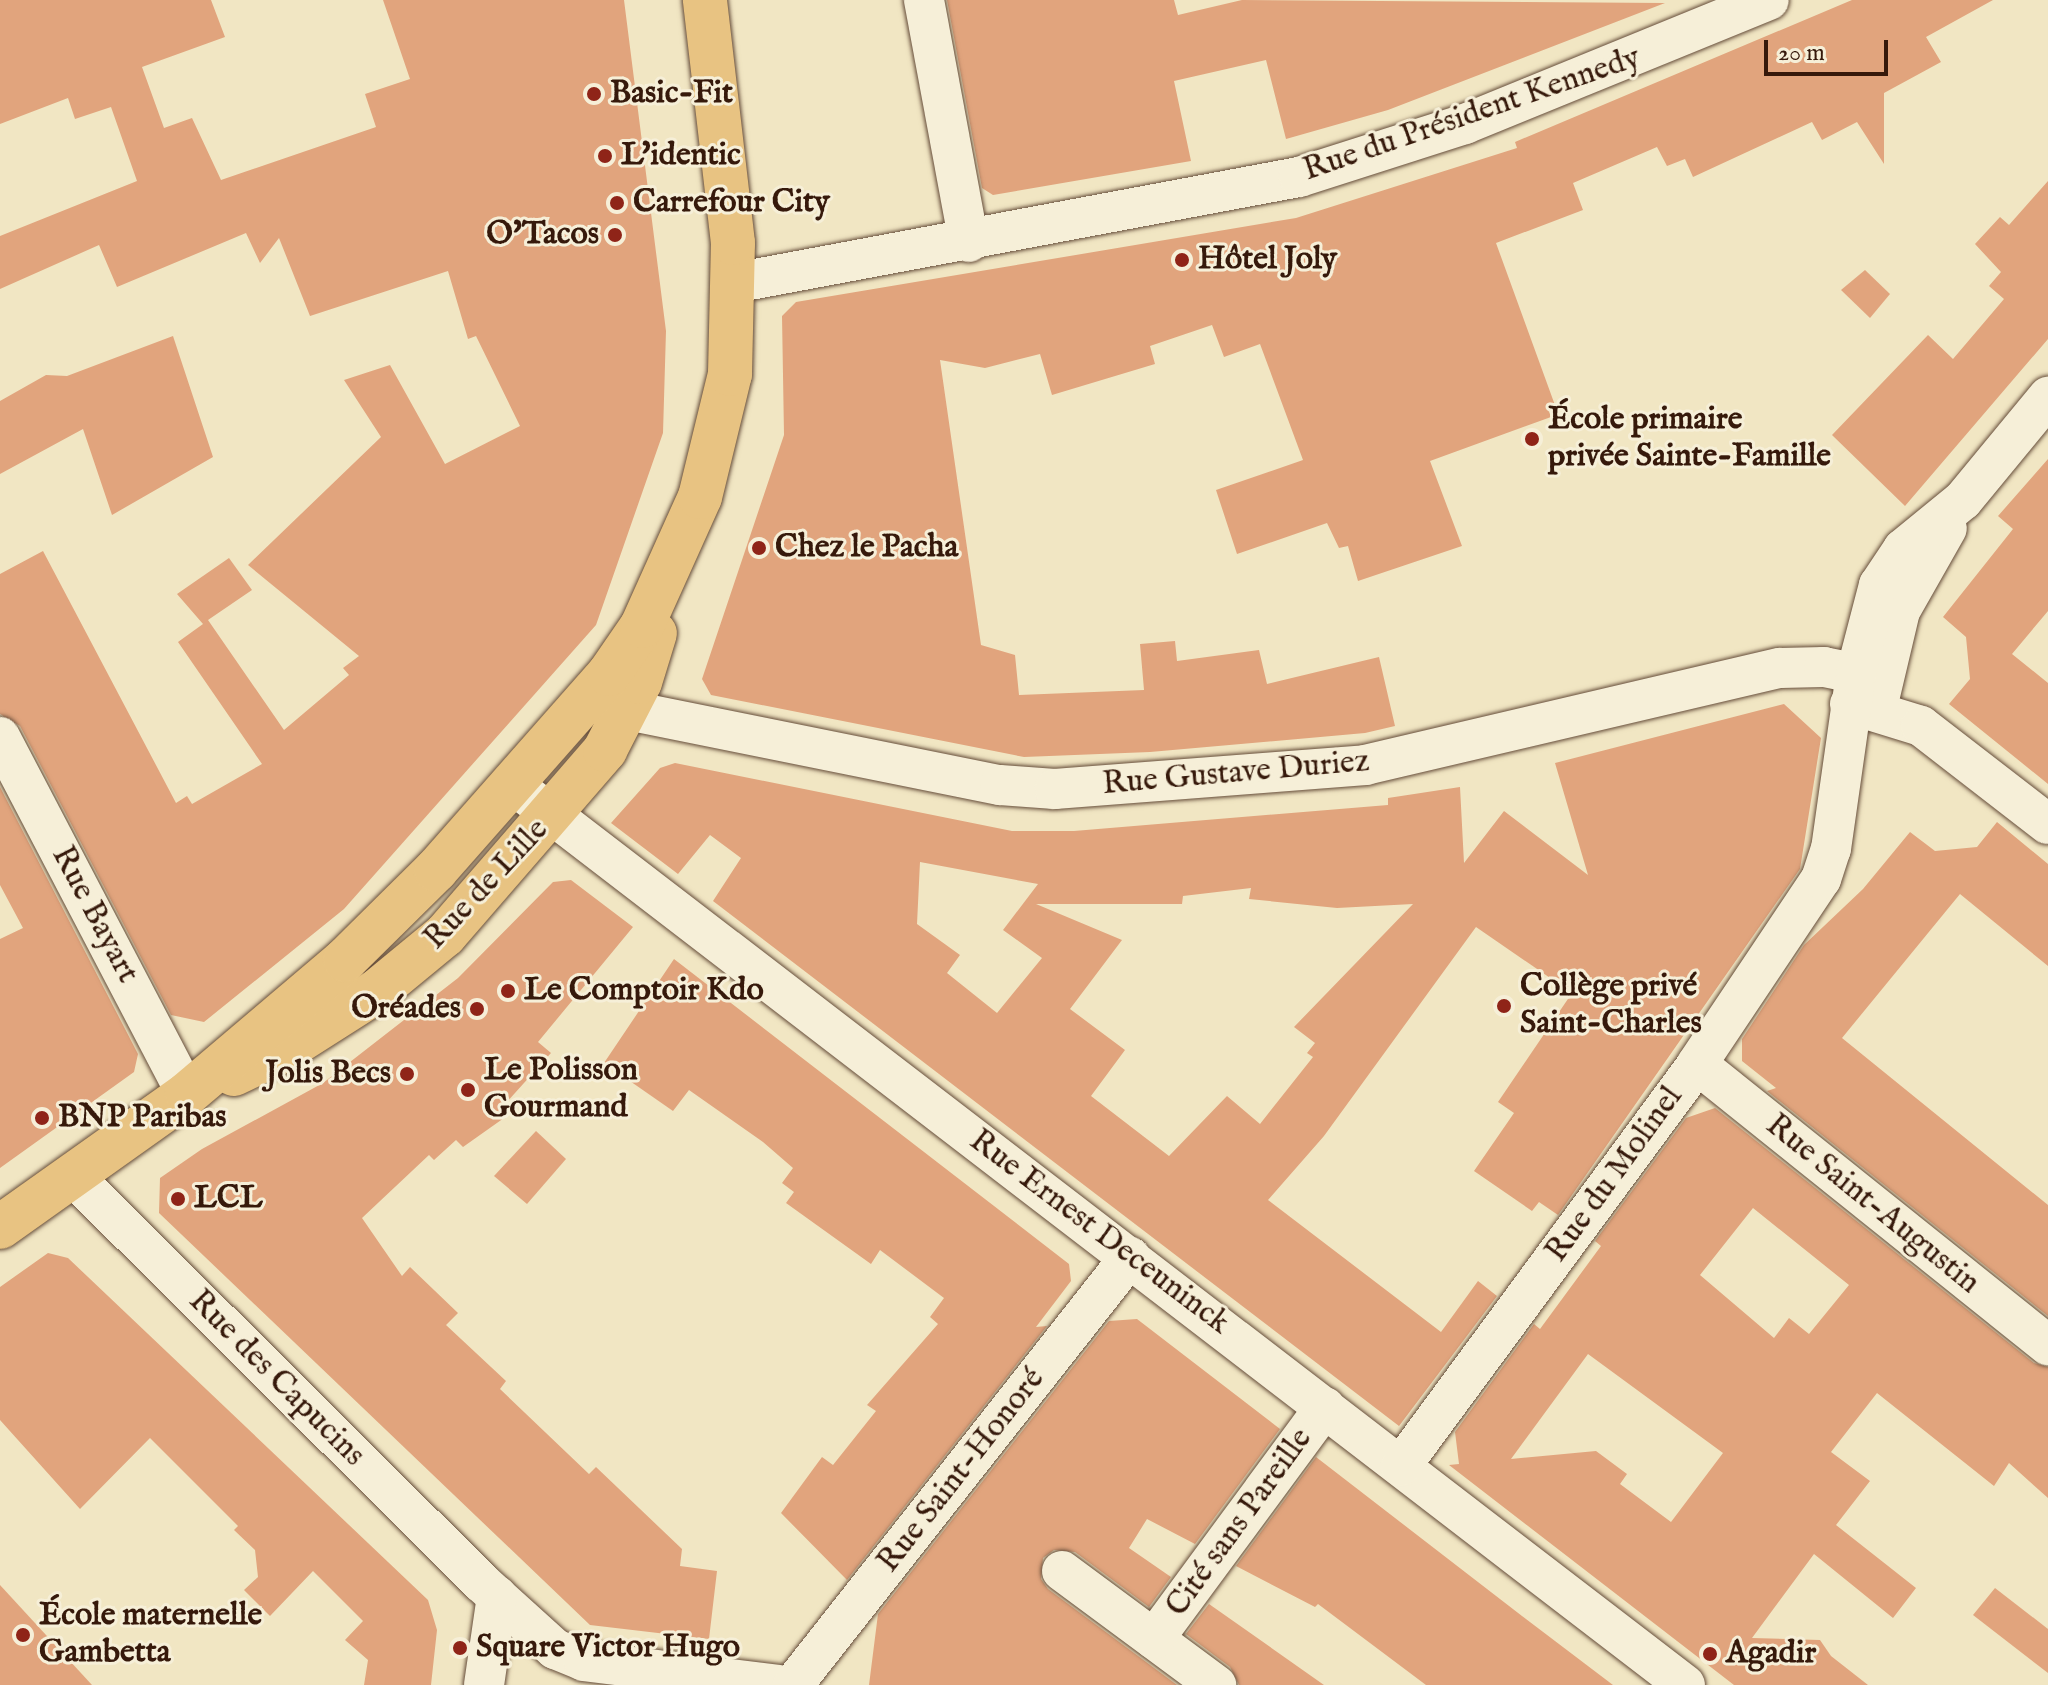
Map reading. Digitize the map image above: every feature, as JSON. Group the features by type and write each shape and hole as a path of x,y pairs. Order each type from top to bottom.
{"main road":[{"name":"Rue de Lille","path":"187,1094 286,1049 377,991 445,935 553,815 605,750 627,710 651,649 670,573 700,497 720,426 730,374 734,283 705,0"},
{"name":"Rue de Lille","path":"0,1227 187,1094 373,934 512,784 623,655 670,573"}],"street":[{"path":"924,0 969,242"},
{"name":"Rue du Président Kennedy","path":"734,283 1025,232 1261,186 1379,153 1638,57 1769,0"},
{"name":"Rue du Molinel","path":"1401,1466 1697,1064 1821,879 1831,849 1867,692 1873,600 1889,565 1963,500 2048,397"},
{"name":"Rue Gustave Duriez","path":"585,701 1000,785 1055,789 1325,772 1758,672 1799,666 1867,692 1935,734 2048,824"},
{"name":"Rue Bayart","path":"0,737 187,1094"},
{"name":"Rue Ernest Deceuninck","path":"512,784 1685,1685"},
{"name":"Rue Saint-Augustin","path":"1697,1064 2048,1345"},
{"name":"Rue des Capucins","path":"72,1175 489,1589 555,1649 584,1661 779,1685"},
{"name":"Rue Saint-Honoré","path":"793,1685 1130,1257"},
{"name":"Cité sans Pareille","path":"1154,1639 1325,1407"},
{"name":"Cité sans Pareille","path":"1062,1571 1216,1685"},
{"path":"484,1685 489,1589"}],"building":[{"path":"0,0 211,0 225,37 142,67 164,128 192,118 221,180 376,127 365,94 410,79 383,0 624,0 666,331 663,433 596,625 344,909 204,1022 171,1015 20,726 0,714 0,574 43,551 176,803 187,796 192,804 262,764 178,642 203,624 177,594 229,558 252,590 208,620 284,730 349,675 343,668 359,656 248,565 381,437 344,380 390,365 445,464 520,426 476,336 468,339 448,271 310,316 279,238 260,263 246,233 117,287 99,245 0,289 0,236 137,181 111,107 75,119 68,98 0,124"},
{"path":"947,0 1174,0 1178,15 1242,0 1665,3 1388,110 1286,139 1266,60 1174,81 1191,161 993,195 982,188"},
{"path":"1852,0 1993,0 1926,37 1941,62 1884,93 1884,164 1857,122 1822,140 1812,122 1693,177 1685,159 1667,166 1657,147 1573,183 1583,210 1496,243 1556,408 1548,409 1551,417 1430,461 1462,546 1358,581 1348,546 1339,548 1327,523 1237,554 1216,490 1303,460 1260,344 1224,357 1212,325 1150,346 1155,364 1052,395 1040,354 985,368 940,360 981,645 1015,655 1019,695 1144,690 1140,644 1175,641 1177,661 1259,650 1267,684 1379,657 1395,726 1365,733 1150,752 1024,757 711,695 702,679 784,435 782,316 796,302 1296,218 1517,148 1515,142"},
{"path":"2048,181 2048,339 1905,506 1832,435 1928,335 1953,359 2004,299 1989,286 2001,272 1975,244 2000,217 2009,225"},
{"path":"1865,270 1890,294 1870,318 1841,290"},
{"path":"173,336 213,457 112,515 83,429 0,474 0,401 46,375 67,376"},
{"path":"2048,459 2048,611 2012,654 2048,683 2048,784 1949,704 1970,679 1966,637 1943,617 2013,529 1998,516"},
{"path":"1784,704 1821,738 1800,869 1558,1215 1539,1202 1532,1211 1474,1171 1514,1113 1498,1102 1572,993 1476,927 1324,1136 1268,1200 1441,1332 1478,1281 1497,1296 1399,1426 713,901 741,858 710,835 678,874 611,823 660,768 675,763 1012,831 1074,831 1388,805 1388,798 1460,787 1464,863 1504,811 1588,875 1555,763","holes":["920,862 1038,884 1003,930 1042,958 997,1013 947,973 960,955 917,924","1251,888 1249,899 1337,908 1413,904 1294,1027 1315,1043 1307,1053 1313,1057 1260,1124 1227,1096 1169,1156 1091,1096 1125,1050 1070,1009 1122,940 1036,904 1182,904 1183,896"]},
{"path":"0,787 138,1054 134,1072 0,1168 0,939 23,928 0,885"},
{"path":"1997,822 2048,864 2048,966 1960,894 1842,1038 2048,1205 2048,1316 1767,1091 1776,1088 1742,1061 1742,1039 1804,945 1863,889 1910,832 1935,851 1977,847"},
{"path":"571,880 633,927 538,1042 551,1053 506,1103 514,1111 463,1147 456,1140 434,1160 429,1155 362,1218 402,1276 410,1267 458,1313 446,1325 506,1381 500,1389 589,1474 596,1467 682,1549 680,1566 717,1571 709,1639 590,1625 159,1213 160,1178 202,1149 323,1083 458,978 553,882"},
{"path":"674,959 1069,1264 1071,1281 1036,1327 1047,1326 847,1580 781,1513 822,1457 833,1465 876,1411 867,1405 938,1324 930,1317 944,1298 880,1250 871,1264 786,1203 794,1192 782,1183 793,1168 763,1142 689,1090 673,1111 604,1063"},
{"path":"1715,1108 2034,1363 2048,1367 2048,1498 2009,1463 1994,1486 1877,1393 1831,1452 1870,1481 1836,1525 1916,1588 1893,1618 1814,1554 1752,1638 1820,1640 1831,1656 1868,1685 1734,1685 1449,1465 1459,1464 1455,1432 1534,1324 1540,1329 1601,1246 1595,1241 1686,1118","holes":["1753,1208 1849,1285 1809,1334 1789,1318 1774,1338 1700,1275","1588,1354 1723,1453 1671,1522 1620,1484 1627,1474 1596,1451 1511,1459"]},
{"path":"536,1131 566,1159 527,1204 494,1176"},
{"path":"48,1253 68,1258 428,1600 437,1630 431,1685 364,1685 368,1660 345,1640 363,1621 313,1571 270,1616 244,1590 258,1577 255,1550 234,1530 238,1526 150,1438 80,1509 0,1420 0,1287"},
{"path":"1137,1319 1280,1429 1195,1544 1147,1519 1129,1548 1171,1577 1149,1607 1075,1552 1054,1550 1043,1558 1041,1579 1048,1589 1177,1685 869,1685 878,1614 1109,1321"},
{"path":"1316,1457 1613,1685 1426,1685 1318,1604 1315,1607 1236,1566"},
{"name":"École maternelle Gambetta","path":"0,1585 92,1685 0,1685"},
{"path":"1995,1588 2048,1629 2048,1673 1973,1615"},
{"path":"1209,1604 1324,1685 1239,1685 1230,1667 1186,1634"}],"place":[{"name":"Basic-Fit","path":"594,94"},
{"name":"L'identic","path":"605,156"},
{"name":"Carrefour City","path":"617,203"},
{"name":"O'Tacos","path":"615,235"},
{"name":"Hôtel Joly","path":"1182,260"},
{"name":"École primaire privée Sainte-Famille","path":"1532,439"},
{"name":"Chez le Pacha","path":"759,548"},
{"name":"Le Comptoir Kdo","path":"508,991"},
{"name":"Collège privé Saint-Charles","path":"1504,1006"},
{"name":"Oréades","path":"477,1009"},
{"name":"Jolis Becs","path":"407,1074"},
{"name":"Le Polisson Gourmand","path":"468,1090"},
{"name":"BNP Paribas","path":"42,1118"},
{"name":"LCL","path":"178,1199"},
{"name":"École maternelle Gambetta","path":"23,1635"},
{"name":"Square Victor Hugo","path":"460,1648"},
{"name":"Agadir","path":"1710,1654"}]}
